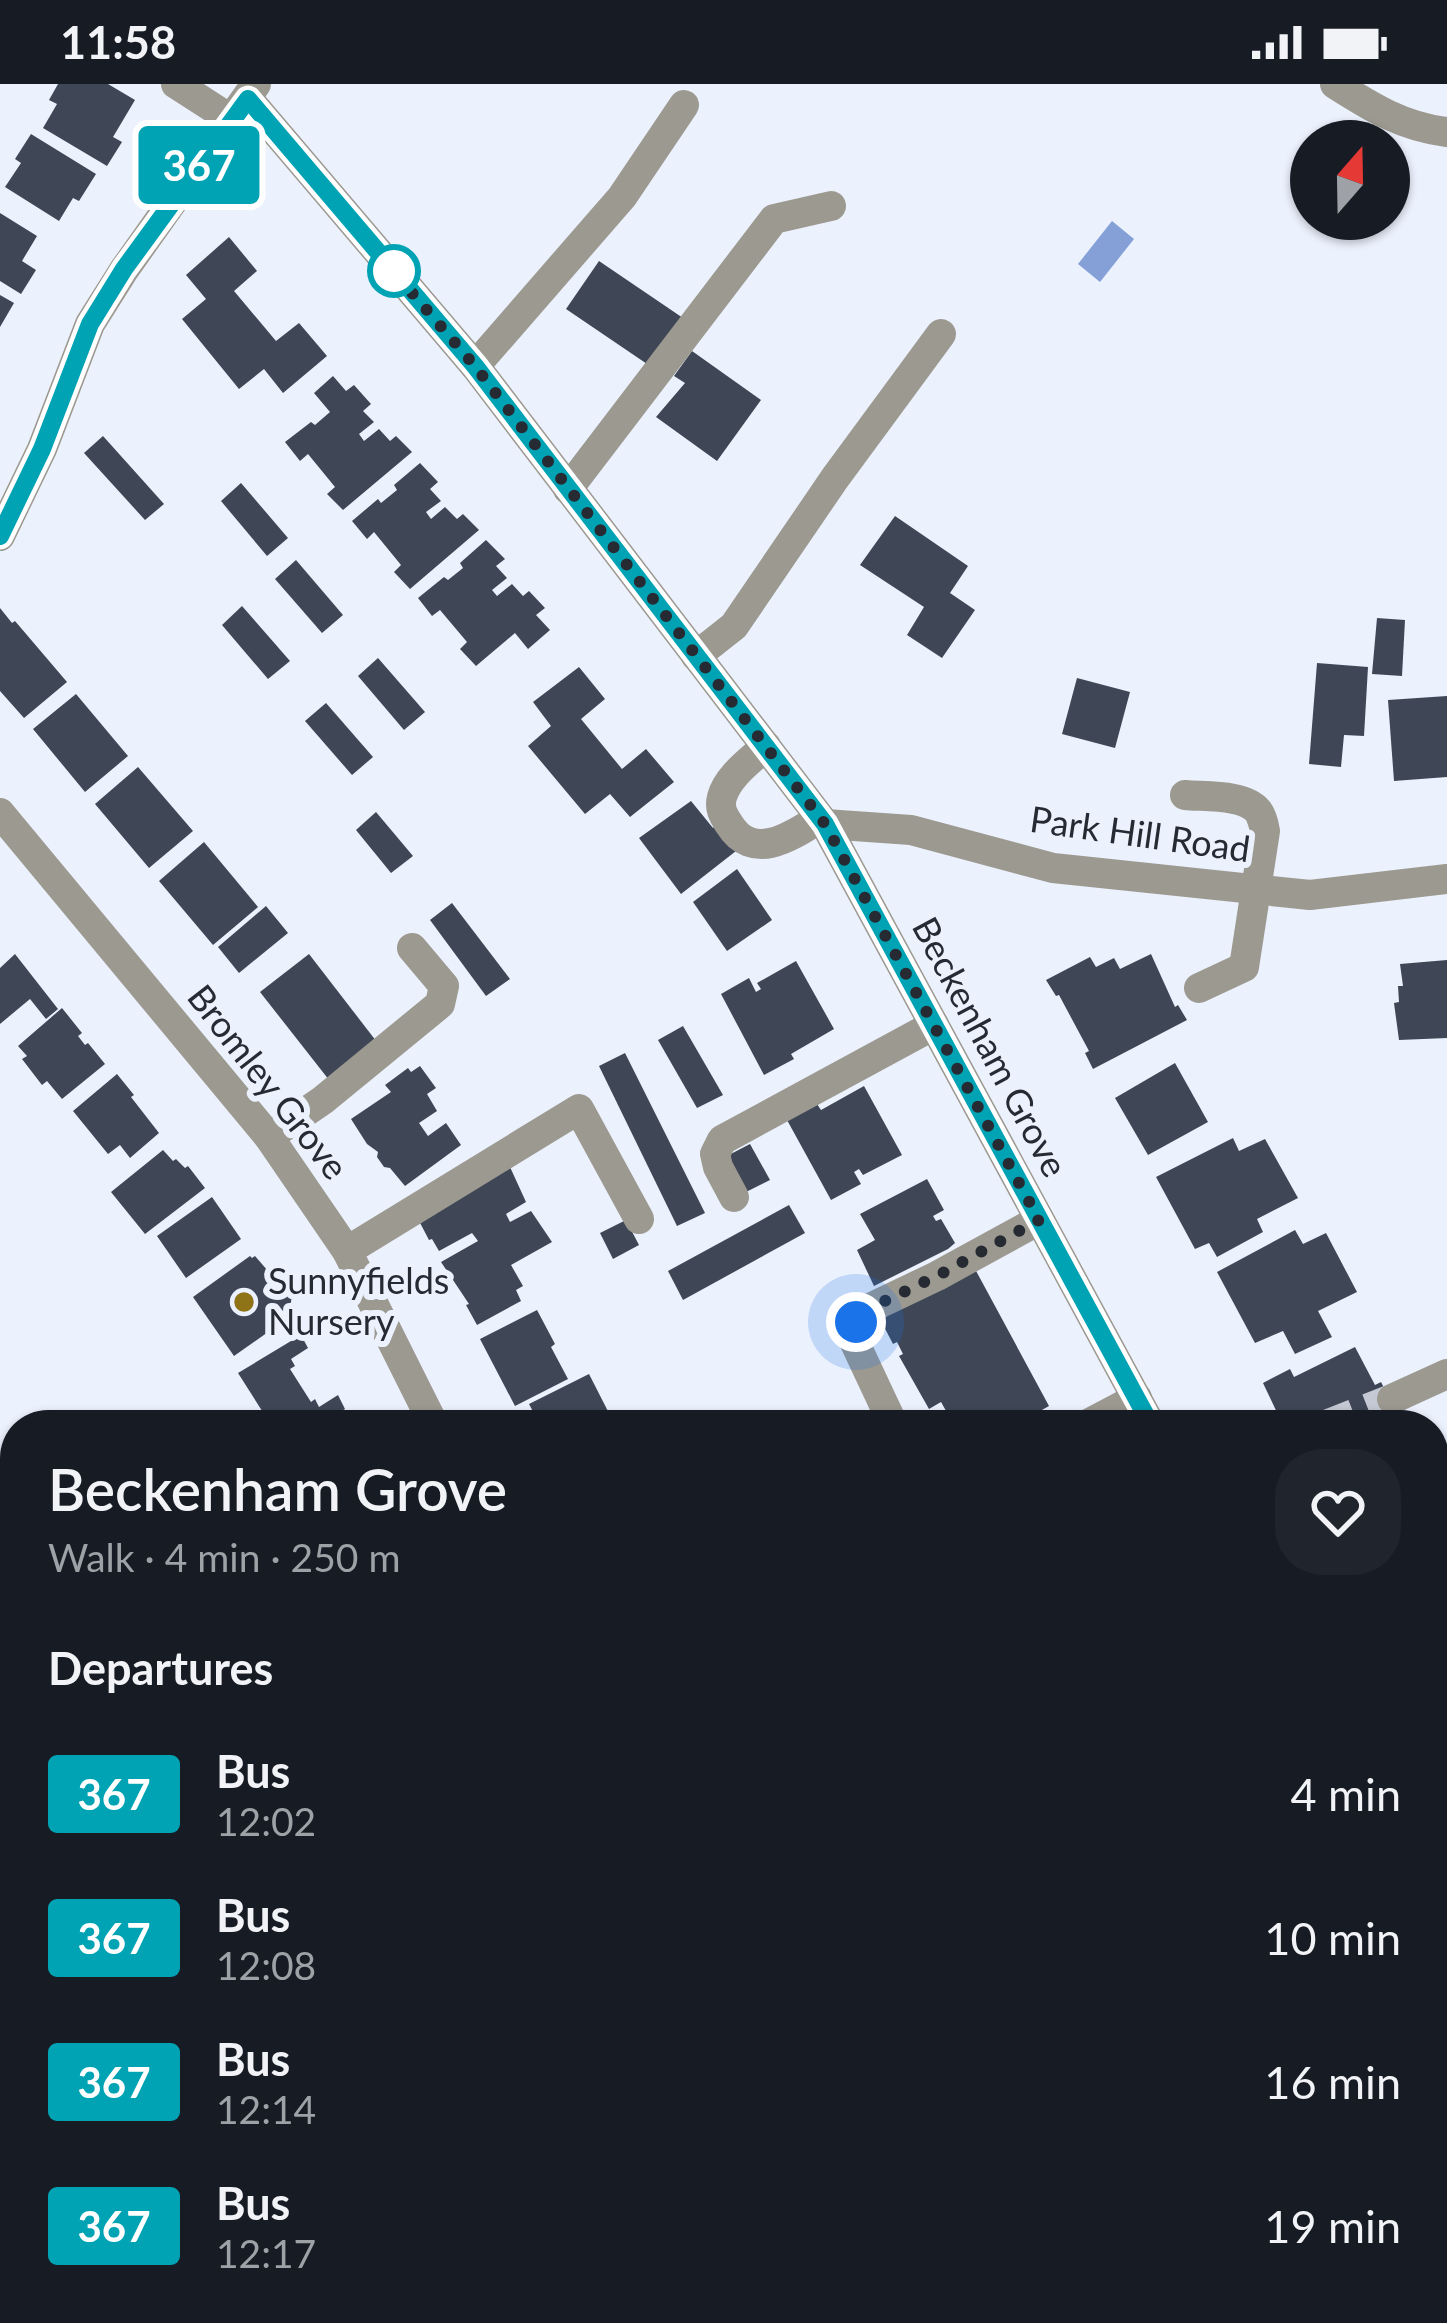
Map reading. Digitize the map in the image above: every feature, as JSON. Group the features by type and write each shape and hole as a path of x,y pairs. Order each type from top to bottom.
{"street":[{"name":"Beckenham Grove","path":"176,84 245,101 475,366 823,821 1143,1410"},
{"path":"1335,84 1384,115 1447,132"},
{"path":"0,536 42,449 90,324 245,101"},
{"path":"475,366 622,197 684,105"},
{"path":"568,488 774,219 831,206"},
{"path":"696,656 734,626 941,334"},
{"path":"766,746 736,774 722,796 720,807 736,834 760,845 776,843 823,821"},
{"path":"1185,795 1240,801 1260,813 1265,831 1244,967 1199,988"},
{"name":"Bromley Grove","path":"0,813 269,1137 347,1251 426,1410"},
{"name":"Park Hill Road","path":"823,821 910,830 1053,868 1256,890 1310,895 1447,879"},
{"path":"269,1137 323,1100 440,1004 445,986 412,948"},
{"path":"734,1197 715,1154 722,1140 934,1025"},
{"path":"347,1251 579,1109 639,1220"},
{"path":"886,1410 855,1343 856,1322 870,1308 1039,1220"},
{"path":"1392,1399 1447,1374"}],"water":[{"path":"1112,221 1134,239 1100,282 1078,264"}],"building":[{"path":"58,84 108,84 135,100 113,137 122,142 107,166 43,128 57,104 49,100"},
{"path":"31,134 96,174 59,221 5,187 21,163 15,159"},
{"path":"0,213 37,236 22,261 36,270 21,294 0,281"},
{"path":"229,237 257,271 234,291 276,341 299,323 327,356 283,393 264,369 239,389 182,319 206,299 186,275"},
{"path":"599,261 683,318 650,366 566,309"},
{"path":"0,295 14,303 0,327"},
{"path":"692,351 761,400 717,461 656,417 685,383 674,376"},
{"path":"333,376 346,391 354,385 371,404 363,411 374,422 359,434 364,441 379,429 390,441 396,436 412,452 343,510 327,494 335,487 308,454 300,461 285,442 330,412 314,393"},
{"path":"103,436 164,504 145,520 84,453"},
{"path":"420,463 438,482 430,489 441,501 426,512 431,519 445,507 457,519 463,514 479,530 410,589 394,572 401,565 374,532 367,539 352,521 397,490 394,485"},
{"path":"241,483 288,538 267,556 221,501"},
{"path":"895,516 968,566 950,593 975,610 942,658 907,635 924,607 860,565"},
{"path":"486,540 505,559 496,566 507,578 492,590 497,596 512,584 523,596 529,591 545,608 536,615 550,630 528,649 515,633 476,666 460,649 467,642 440,610 432,616 418,598 463,568 460,563"},
{"path":"296,560 343,615 322,633 275,579"},
{"path":"242,606 290,661 268,679 222,625"},
{"path":"0,608 67,682 24,718 0,691"},
{"path":"1377,618 1405,620 1402,676 1372,674"},
{"path":"378,658 425,712 404,730 358,676"},
{"path":"1317,663 1368,667 1364,736 1344,735 1341,767 1309,764"},
{"path":"579,667 605,699 581,719 622,769 646,749 674,782 630,817 610,794 585,814 528,746 551,726 533,702"},
{"path":"1077,678 1130,692 1115,748 1062,734"},
{"path":"76,694 128,756 85,792 33,729"},
{"path":"1447,696 1447,777 1394,781 1388,700"},
{"path":"326,703 373,757 352,775 305,721"},
{"path":"138,767 193,831 149,868 95,804"},
{"path":"691,801 736,851 681,894 639,838"},
{"path":"376,812 413,856 391,873 356,830"},
{"path":"204,842 258,907 213,945 159,881"},
{"path":"737,869 772,920 727,951 693,902"},
{"path":"452,903 510,979 486,996 430,920"},
{"path":"266,906 288,933 239,973 218,947"},
{"path":"15,954 58,1009 46,1019 30,999 0,1024 0,968"},
{"path":"309,954 380,1046 333,1085 260,992"},
{"path":"1151,954 1175,1007 1187,1020 1093,1069 1085,1053 1089,1051 1046,980 1090,957 1096,967 1114,958 1120,969"},
{"path":"1447,960 1447,1038 1399,1040 1394,1003 1399,1002 1398,986 1403,986 1400,964"},
{"path":"796,961 834,1029 764,1075 721,994 749,978 756,992 761,989 757,983"},
{"path":"62,1008 82,1033 78,1036 105,1064 62,1099 47,1081 42,1085 18,1046"},
{"path":"683,1026 723,1095 697,1108 658,1040"},
{"path":"625,1053 705,1213 677,1226 599,1066"},
{"path":"1175,1063 1208,1122 1148,1155 1115,1098"},
{"path":"420,1066 436,1088 427,1094 437,1111 419,1123 428,1136 446,1123 461,1145 405,1186 384,1167 351,1119 391,1092 385,1085 408,1068 411,1072"},
{"path":"117,1074 159,1133 130,1158 120,1145 108,1154 73,1111"},
{"path":"864,1086 902,1155 863,1175 859,1169 854,1172 861,1184 831,1200 787,1120 817,1104 821,1110"},
{"path":"1233,1138 1239,1151 1265,1139 1298,1198 1257,1219 1263,1232 1217,1257 1209,1243 1195,1249 1156,1177"},
{"path":"750,1144 770,1180 742,1194 723,1158"},
{"path":"163,1150 173,1161 188,1166 205,1188 145,1234 111,1192"},
{"path":"510,1167 526,1202 506,1214 510,1222 531,1211 552,1242 511,1265 523,1286 516,1290 521,1301 477,1325 441,1262 478,1241 472,1233 439,1251 418,1219"},
{"path":"927,1179 944,1210 933,1216 936,1221 941,1219 955,1243 874,1286 857,1250 875,1240 860,1214"},
{"path":"212,1197 241,1239 186,1278 157,1236"},
{"path":"789,1205 805,1233 683,1300 668,1271"},
{"path":"626,1220 639,1245 613,1259 600,1233"},
{"path":"1295,1230 1303,1244 1326,1233 1357,1292 1318,1311 1332,1337 1295,1354 1283,1331 1255,1343 1217,1272"},
{"name":"Sunnyfields Nursery","path":"250,1256 268,1271 264,1274 273,1286 286,1289 295,1313 234,1356 193,1297"},
{"path":"975,1269 1049,1406 1042,1410 946,1410 941,1402 929,1409 899,1356 903,1354 897,1342 893,1344 879,1317"},
{"path":"537,1310 568,1379 515,1406 480,1339"},
{"path":"301,1335 308,1348 291,1359 295,1366 290,1369 311,1402 315,1399 319,1407 338,1395 345,1409 261,1410 238,1373"},
{"path":"1355,1347 1375,1385 1381,1382 1395,1410 1276,1410 1263,1383 1290,1369 1294,1377"},
{"path":"589,1374 607,1410 532,1410 529,1404"}],"tunnel":[{"path":"1364,1410 1392,1399"}],"bus line":[{"name":"367","path":"0,536 42,449 90,324 124,269 248,99 475,366 825,824 1143,1410"}],"place":[{"name":"Sunnyfields Nursery","path":"244,1302"}],"route":[{"path":"394,271 389,266 475,366 825,824 1039,1220 870,1308 856,1322"}]}
